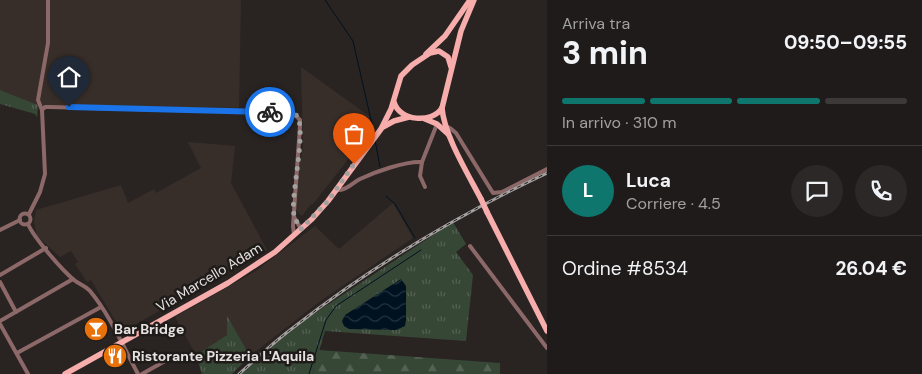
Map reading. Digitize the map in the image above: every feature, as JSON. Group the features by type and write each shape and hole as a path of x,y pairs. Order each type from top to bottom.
{"main road":[{"path":"472,0 445,36 401,76 394,102 400,112 441,125 451,138 547,331"},
{"path":"441,125 442,108 452,67 461,31 472,0"},
{"path":"424,56 435,52 442,52 448,56 452,67"},
{"name":"Via Marcello Adam","path":"65,374 121,344 252,268 294,235 336,190 379,131 394,102"},
{"path":"423,119 436,116 442,108"},
{"name":"Via Marcello Adam","path":"379,131 394,121 411,116"}],"street":[{"path":"28,224 31,219 29,214 40,192 45,174 42,110 38,100 48,43 48,0"},
{"path":"42,110 45,107 50,107 290,112 300,120 294,235"},
{"path":"425,187 420,176 422,162 441,125 450,128 456,133 492,193 502,192 547,169"},
{"path":"336,190 346,189 358,180 378,171 422,162"},
{"path":"0,230 20,220 22,214 29,214"},
{"path":"294,215 301,229"},
{"path":"20,220 23,224 28,224"},
{"path":"28,224 33,234 73,279 88,289 102,306 138,374"},
{"path":"470,246 547,348"},
{"path":"0,274 46,248"},
{"path":"0,320 73,279"},
{"path":"0,282 16,312"},
{"path":"17,354 102,306"},
{"path":"0,324 28,374"},
{"path":"142,374 174,356"}],"shaded area":[{"path":"0,0 241,0 239,108 38,105 0,90"},
{"path":"301,67 369,116 371,130 302,216 295,209 294,194 303,147"},
{"path":"188,142 235,146 231,183 267,250 122,332 91,280 87,282 75,264 78,262 71,251 60,257 37,236 34,221 36,210 121,185 128,203 154,189 156,193 201,168"},
{"path":"393,203 413,238 319,302 250,356 227,317 227,335 196,355 175,317 256,271 315,226 339,249"}],"green space":[{"path":"0,90 38,105 37,117 35,114 0,104"},
{"path":"453,222 466,244 456,252 473,275 466,341 325,331 312,374 241,374 294,327"},
{"path":"227,316 250,356 232,374 202,374 196,355 227,335"},
{"path":"319,350 500,363 500,374 312,374"}],"water":[{"path":"401,279 406,286 405,326 396,330 349,329 344,326 342,321 345,315"}],"waterway":[{"path":"325,0 353,41 374,133"},
{"path":"375,140 380,167"},
{"path":"386,196 395,204 415,238"},
{"path":"309,374 326,320 336,306 421,250"}],"railway":[{"path":"239,374 287,332 354,283 448,224 547,173"}],"way so far":[{"path":"270,112 290,112 300,120 294,215 301,229 328,201 354,164"}],"place":[{"name":"Bar Bridge","path":"96,329"},
{"name":"Ristorante Pizzeria L'Aquila","path":"115,356"}],"route":[{"path":"69,107 270,112"}]}
